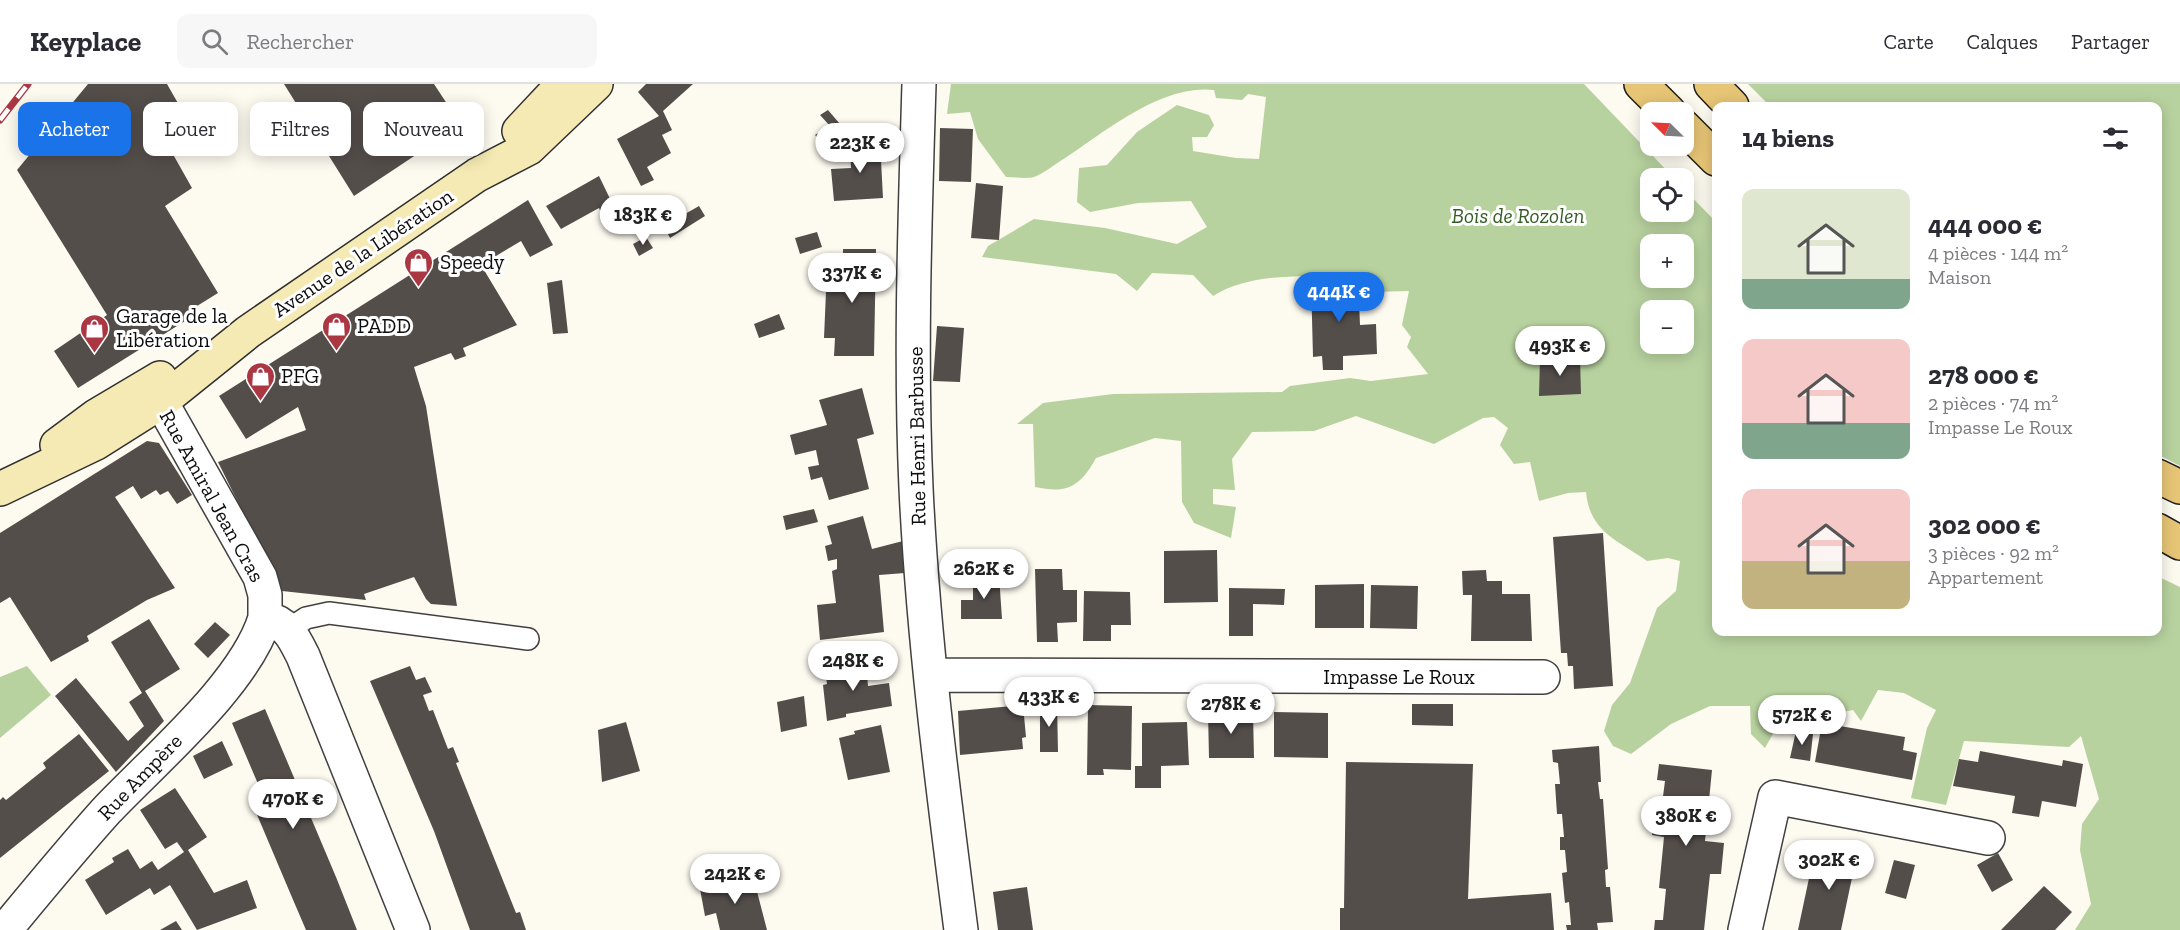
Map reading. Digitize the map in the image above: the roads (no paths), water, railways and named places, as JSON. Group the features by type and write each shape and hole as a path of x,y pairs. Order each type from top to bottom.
{"main road":[{"name":"Avenue de la Libération","path":"477,175 562,84"},
{"name":"Avenue de la Libération","path":"5,486 96,443 156,393 477,175 529,148 596,84"},
{"path":"1641,84 1659,102"},
{"path":"1711,84 1728,102"},
{"path":"1694,137 1712,155"},
{"path":"2162,479 2180,488"},
{"path":"2162,533 2180,543"}],"street":[{"name":"Rue Henri Barbusse","path":"919,84 915,225 916,485 921,582 961,930"},
{"name":"Rue Amiral Jean Cras","path":"156,393 260,577 277,624 303,656 413,930"},
{"name":"Rue Ampère","path":"5,930 106,812 205,708 253,648 277,624"},
{"name":"Impasse Le Roux","path":"931,675 1543,677"},
{"path":"1745,930 1775,797 1988,838"}],"lane":[{"path":"277,624 329,613 528,639"}],"railway":[{"path":"0,120 28,84"}],"place":[{"name":"Speedy","path":"419,288"},
{"name":"PADD","path":"336,352"},
{"name":"Garage de la Libération","path":"95,354"},
{"name":"PFG","path":"260,402"}],"park label":[{"name":"Bois de Rozolen","path":"1518,216"}]}
